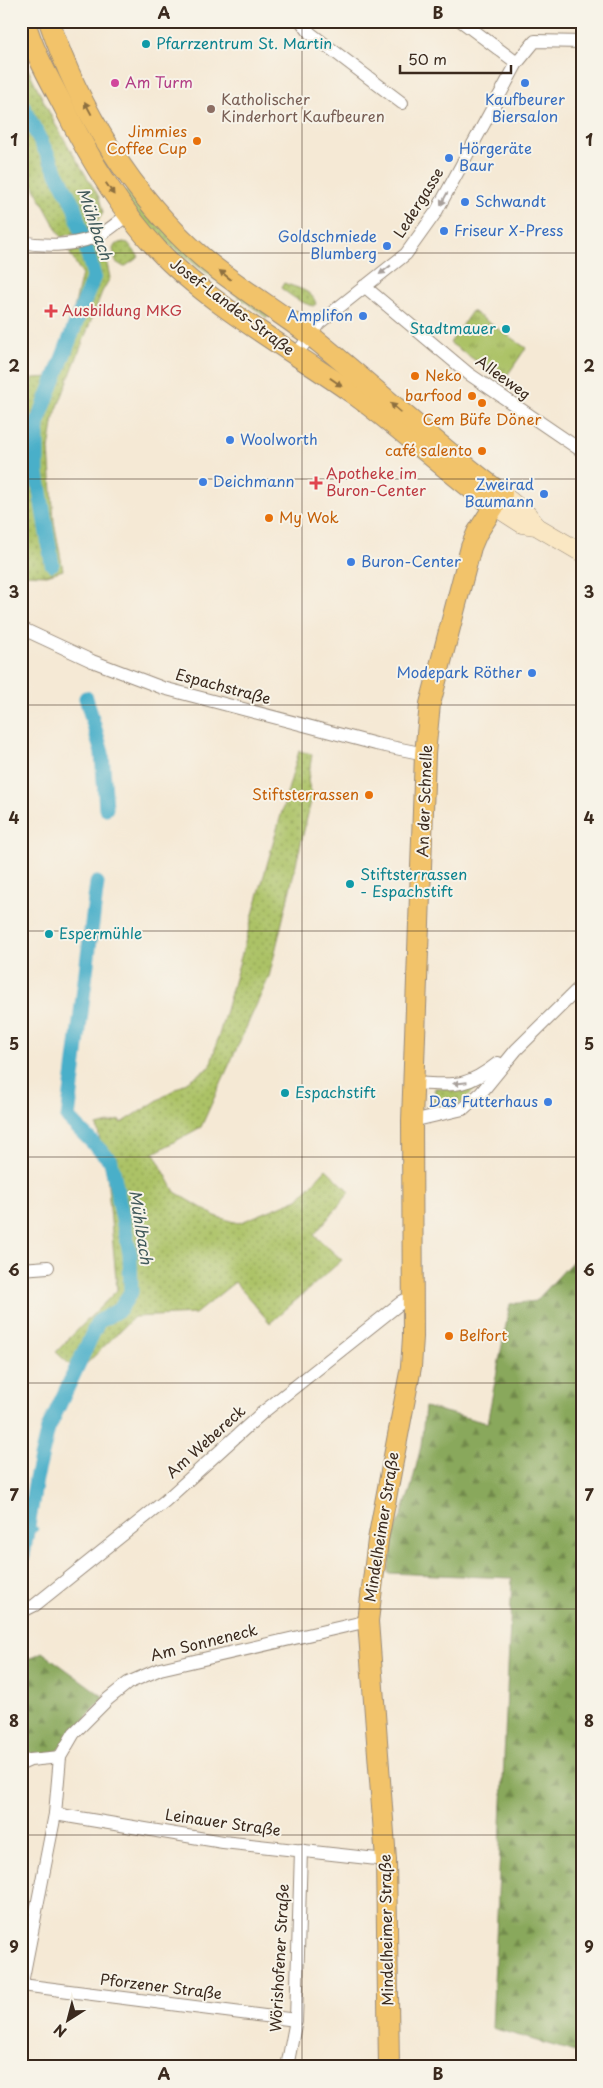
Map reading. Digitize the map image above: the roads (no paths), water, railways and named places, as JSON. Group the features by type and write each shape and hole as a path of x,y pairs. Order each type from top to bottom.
{"main road":[{"name":"Josef-Landes-Straße","path":"25,21 42,64 93,162 128,214 158,249 188,277 498,500"},
{"name":"Josef-Landes-Straße","path":"49,21 64,64 113,151 147,201 175,233 204,258 310,336 498,500"},
{"path":"498,500 528,515 536,526 582,552"},
{"name":"An der Schnelle","path":"412,1121 425,754 430,704 471,546 476,533 498,500"},
{"name":"Mindelheimer Straße","path":"389,2067 386,1860 368,1621 378,1540 411,1367 414,1296 412,1121"}],"street":[{"path":"301,21 310,33 402,103"},
{"path":"461,21 516,63"},
{"name":"Ledergasse","path":"296,354 319,323 406,254 436,212 516,63 535,41 582,42"},
{"path":"21,242 64,244 96,236 128,214"},
{"name":"Alleeweg","path":"364,286 469,374 582,451"},
{"name":"Espachstraße","path":"21,628 92,661 163,688 376,744 425,754"},
{"path":"412,1121 463,1109 480,1093 516,1050 582,985"},
{"path":"414,1083 464,1084 480,1077 516,1050"},
{"path":"21,1269 48,1267"},
{"name":"Am Webereck","path":"21,1612 35,1605 165,1501 262,1413 403,1301 414,1296"},
{"name":"Am Sonneneck","path":"60,1757 74,1733 108,1699 128,1683 160,1669 368,1621"},
{"path":"21,1764 30,1760 60,1757 55,1814 22,1986"},
{"name":"Leinauer Straße","path":"55,1814 223,1842 386,1860"},
{"name":"Wörishofener Straße","path":"287,2067 296,2020 301,1850"},
{"name":"Pforzener Straße","path":"22,1986 296,2020"}],"waterway":[{"name":"Mühlbach","path":"21,103 74,206 94,276 37,424 37,473 52,564"},
{"name":"Mühlbach","path":"86,698 102,753 106,808"},
{"name":"Mühlbach","path":"21,1567 36,1479 48,1429 98,1322 120,1309 131,1292 130,1254 111,1161 68,1118 97,883"},
{"path":"28,1534 36,1529"},
{"name":"Mühlbach","path":"21,1668 23,1671 21,1674"}],"place":[{"name":"Pfarrzentrum St. Martin","path":"146,44"},
{"name":"Am Turm","path":"115,83"},
{"name":"Kaufbeurer Biersalon","path":"525,83"},
{"name":"Katholischer Kinderhort Kaufbeuren","path":"211,109"},
{"name":"Jimmies Coffee Cup","path":"197,141"},
{"name":"Hörgeräte Baur","path":"449,158"},
{"name":"Schwandt","path":"465,202"},
{"name":"Friseur X-Press","path":"444,231"},
{"name":"Goldschmiede Blumberg","path":"387,246"},
{"name":"Ausbildung MKG","path":"51,311"},
{"name":"Amplifon","path":"363,316"},
{"name":"Stadtmauer","path":"506,329"},
{"name":"Neko","path":"415,376"},
{"name":"barfood","path":"472,396"},
{"name":"Cem Büfe Döner","path":"482,403"},
{"name":"Woolworth","path":"230,440"},
{"name":"café salento","path":"482,451"},
{"name":"Deichmann","path":"203,482"},
{"name":"Apotheke im Buron-Center","path":"316,483"},
{"name":"Zweirad Baumann","path":"544,494"},
{"name":"My Wok","path":"269,518"},
{"name":"Buron-Center","path":"351,562"},
{"name":"Modepark Röther","path":"532,673"},
{"name":"Stiftsterrassen","path":"369,795"},
{"name":"Stiftsterrassen - Espachstift","path":"350,884"},
{"name":"Espermühle","path":"49,934"},
{"name":"Espachstift","path":"285,1093"},
{"name":"Das Futterhaus","path":"548,1102"},
{"name":"Belfort","path":"449,1336"}]}
